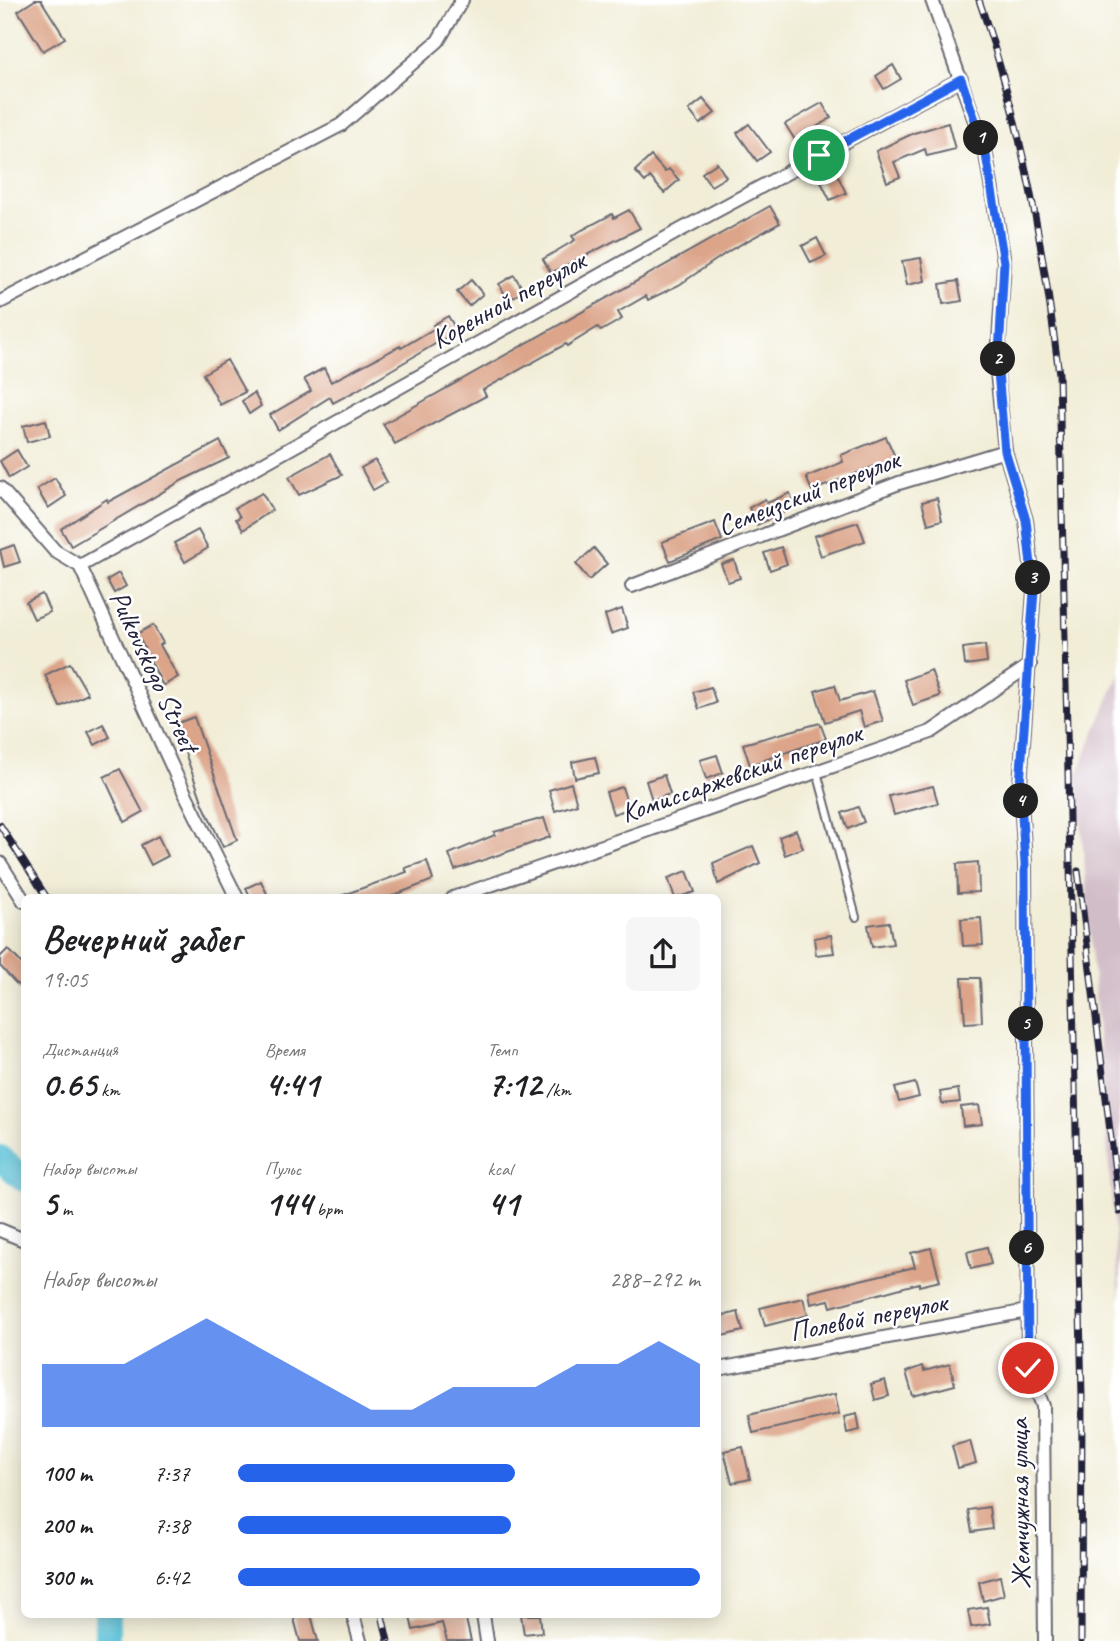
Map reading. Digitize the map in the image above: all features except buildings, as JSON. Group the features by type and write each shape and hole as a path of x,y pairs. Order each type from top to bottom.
{"street":[{"path":"0,302 341,125 438,41 462,0"},
{"name":"Жемчужная улица","path":"932,0 985,149 1004,262 998,372 1005,451 1026,520 1034,591 1020,784 1025,864 1028,1368 1043,1406 1045,1641"},
{"name":"Коренной переулок","path":"80,566 677,232 961,79"},
{"name":"Семеизский переулок","path":"632,586 899,483 1005,451"},
{"name":"Pulkovskogo Street","path":"0,488 55,551 80,566 176,775 235,894"},
{"name":"Комиссаржевский переулок","path":"465,894 931,732 1030,665"},
{"path":"0,863 21,896"},
{"path":"0,1230 21,1239"},
{"name":"Полевой переулок","path":"721,1368 1027,1311"},
{"path":"354,1618 360,1641"},
{"path":"483,1618 487,1641"}],"lane":[{"path":"817,772 856,917"}],"shaded area":[{"path":"1120,672 1120,1302 1077,774"}],"waterway":[{"path":"0,1158 21,1176"},
{"path":"107,1618 107,1641"}],"railway":[{"path":"979,0 1007,93 1029,185 1059,374 1082,1398 1081,1641"},
{"path":"0,825 44,894"},
{"path":"1078,871 1120,1212"},
{"path":"383,1618 388,1641"}],"route":[{"path":"819,155 961,79 985,149 1004,262 998,372 1005,451 1026,520 1034,591 1020,784 1025,864 1028,1368"}]}
